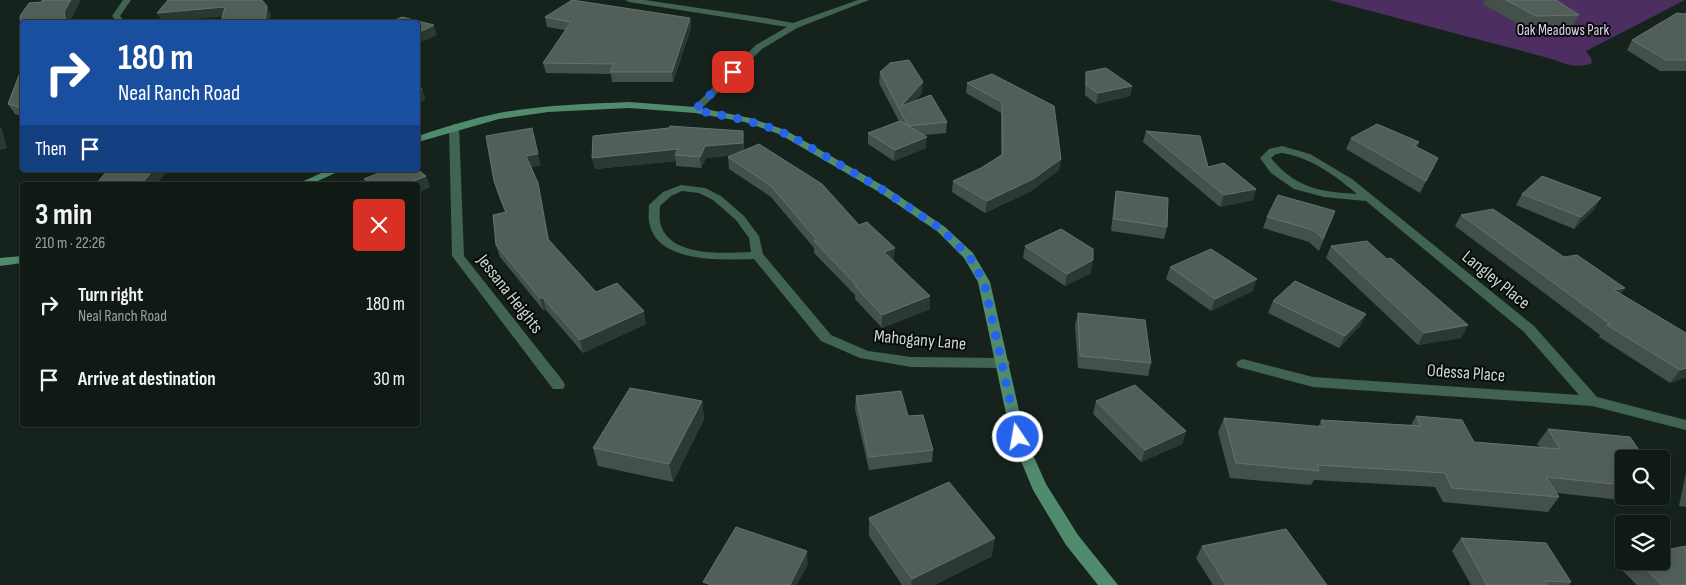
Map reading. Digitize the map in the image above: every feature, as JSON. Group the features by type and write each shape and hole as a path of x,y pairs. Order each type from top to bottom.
{"street":[{"path":"119,20 116,16 127,0"},
{"path":"629,0 794,26"},
{"path":"673,6 683,0"},
{"path":"695,110 759,47 794,26 865,0"},
{"path":"420,138 454,127 499,116 583,106 629,105 695,110 747,120 782,132 883,190 941,229 969,256 984,282 1018,437 1039,486 1072,540 1109,585"},
{"name":"Jessana Heights","path":"454,127 458,256 558,385"},
{"name":"Langley Place","path":"1368,198 1306,192 1273,170 1265,158 1268,153 1277,149 1296,152 1319,162 1348,181 1529,328 1592,401"},
{"path":"307,182 332,172"},
{"name":"Mahogany Lane","path":"757,255 704,257 680,250 663,239 654,223 655,205 667,194 681,188 701,190 717,198 740,218 755,238 757,255 826,338 865,355 911,362 1002,363"},
{"path":"0,262 20,260"},
{"name":"Odessa Place","path":"1243,364 1313,382 1592,401 1686,425"}],"green space":[{"name":"Oak Meadows Park","path":"1329,0 1685,0 1586,51 1592,63 1577,66"}],"building":[{"path":"42,0 71,0 64,12 66,20 20,20 20,16 29,3 42,2"},
{"path":"168,0 262,0 267,6 265,20 222,20 225,7 157,13"},
{"path":"572,0 690,18 672,72 610,72 614,64 543,63 571,22 545,17"},
{"path":"1506,0 1556,0 1579,15 1536,16"},
{"path":"1677,13 1686,13 1686,60 1666,60 1632,40"},
{"path":"402,17 414,20 395,20"},
{"path":"420,22 434,25 420,32"},
{"path":"909,60 923,82 901,106 931,95 947,122 908,126 880,72 890,63"},
{"path":"1106,68 1132,86 1098,93 1086,85 1086,72"},
{"path":"20,72 20,107 8,104"},
{"path":"992,74 1054,106 1061,159 1033,179 987,201 953,181 981,168 1003,154 1002,102 967,83"},
{"path":"900,121 927,137 895,150 868,133"},
{"path":"1377,124 1419,142 1413,145 1438,158 1426,181 1351,138"},
{"path":"670,126 743,131 743,143 705,146 700,157 675,155 678,149 592,158 593,136 669,128"},
{"path":"532,128 538,154 526,156 538,183 548,239 596,292 617,283 644,311 580,340 543,298 540,298 496,245 493,215 506,212 494,181 486,136"},
{"path":"1146,131 1200,136 1208,167 1224,163 1256,189 1224,195"},
{"path":"759,144 822,184 859,225 867,222 895,248 884,252 930,296 882,315 814,241 817,240 771,186 728,157"},
{"path":"106,172 151,172 144,181 98,182"},
{"path":"381,172 420,172 426,176 412,182 368,182 364,179"},
{"path":"1542,176 1601,198 1581,217 1522,194"},
{"path":"1116,191 1168,198 1167,227 1114,219"},
{"path":"1278,195 1335,211 1323,239 1313,230 1267,217"},
{"path":"1493,209 1564,257 1577,255 1625,288 1614,290 1686,333 1686,368 1680,370 1607,325 1610,324 1461,215"},
{"path":"1061,229 1093,249 1093,260 1067,274 1025,246"},
{"path":"1367,241 1387,259 1391,258 1468,325 1424,333 1331,246"},
{"path":"1211,249 1257,279 1215,299 1170,267"},
{"path":"1295,281 1366,314 1345,336 1273,301"},
{"path":"1078,313 1145,320 1151,363 1080,356"},
{"path":"1135,385 1186,431 1145,450 1096,401"},
{"path":"630,388 702,401 669,464 593,448"},
{"path":"901,391 908,416 923,415 933,450 869,457 856,396"},
{"path":"1416,416 1462,420 1474,442 1560,449 1548,429 1630,437 1639,450 1615,450 1615,461 1612,460 1615,462 1615,484 1546,477 1559,497 1452,488 1445,473 1317,465 1319,471 1236,463 1224,418 1325,427 1321,420 1421,426"},
{"path":"949,482 995,538 912,579 869,518"},
{"path":"736,527 807,551 790,585 711,585 703,582"},
{"path":"1286,529 1327,585 1226,585 1202,546"},
{"path":"1461,538 1546,543 1571,582 1545,581 1547,585 1487,585"},
{"path":"1686,546 1686,585 1662,585 1646,570 1670,570 1670,549"}],"route":[{"path":"733,72 695,110 747,120 796,139 883,190 941,229 969,256 984,282 1018,437"}]}
